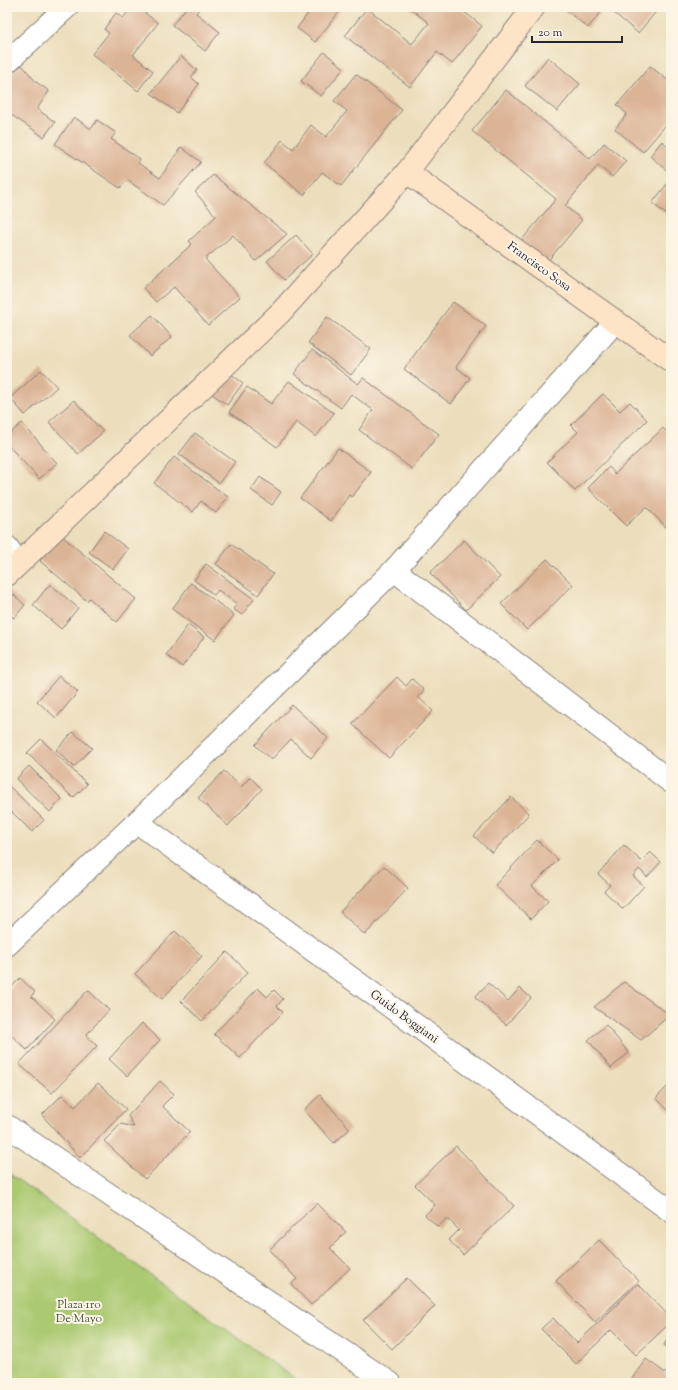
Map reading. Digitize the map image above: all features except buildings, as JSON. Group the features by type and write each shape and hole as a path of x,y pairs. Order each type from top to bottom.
{"main road":[{"path":"11,562 281,312 407,172 534,7"},
{"name":"Francisco Sosa","path":"407,172 671,361"}],"street":[{"path":"7,62 67,7"},
{"path":"7,945 137,822 394,570 615,322"},
{"path":"394,570 671,782"},
{"name":"Guido Boggiani","path":"137,822 671,1211"},
{"path":"7,1126 390,1383"}],"green space":[{"name":"Plaza 1ro De Mayo","path":"7,1172 301,1383 7,1383"}]}
